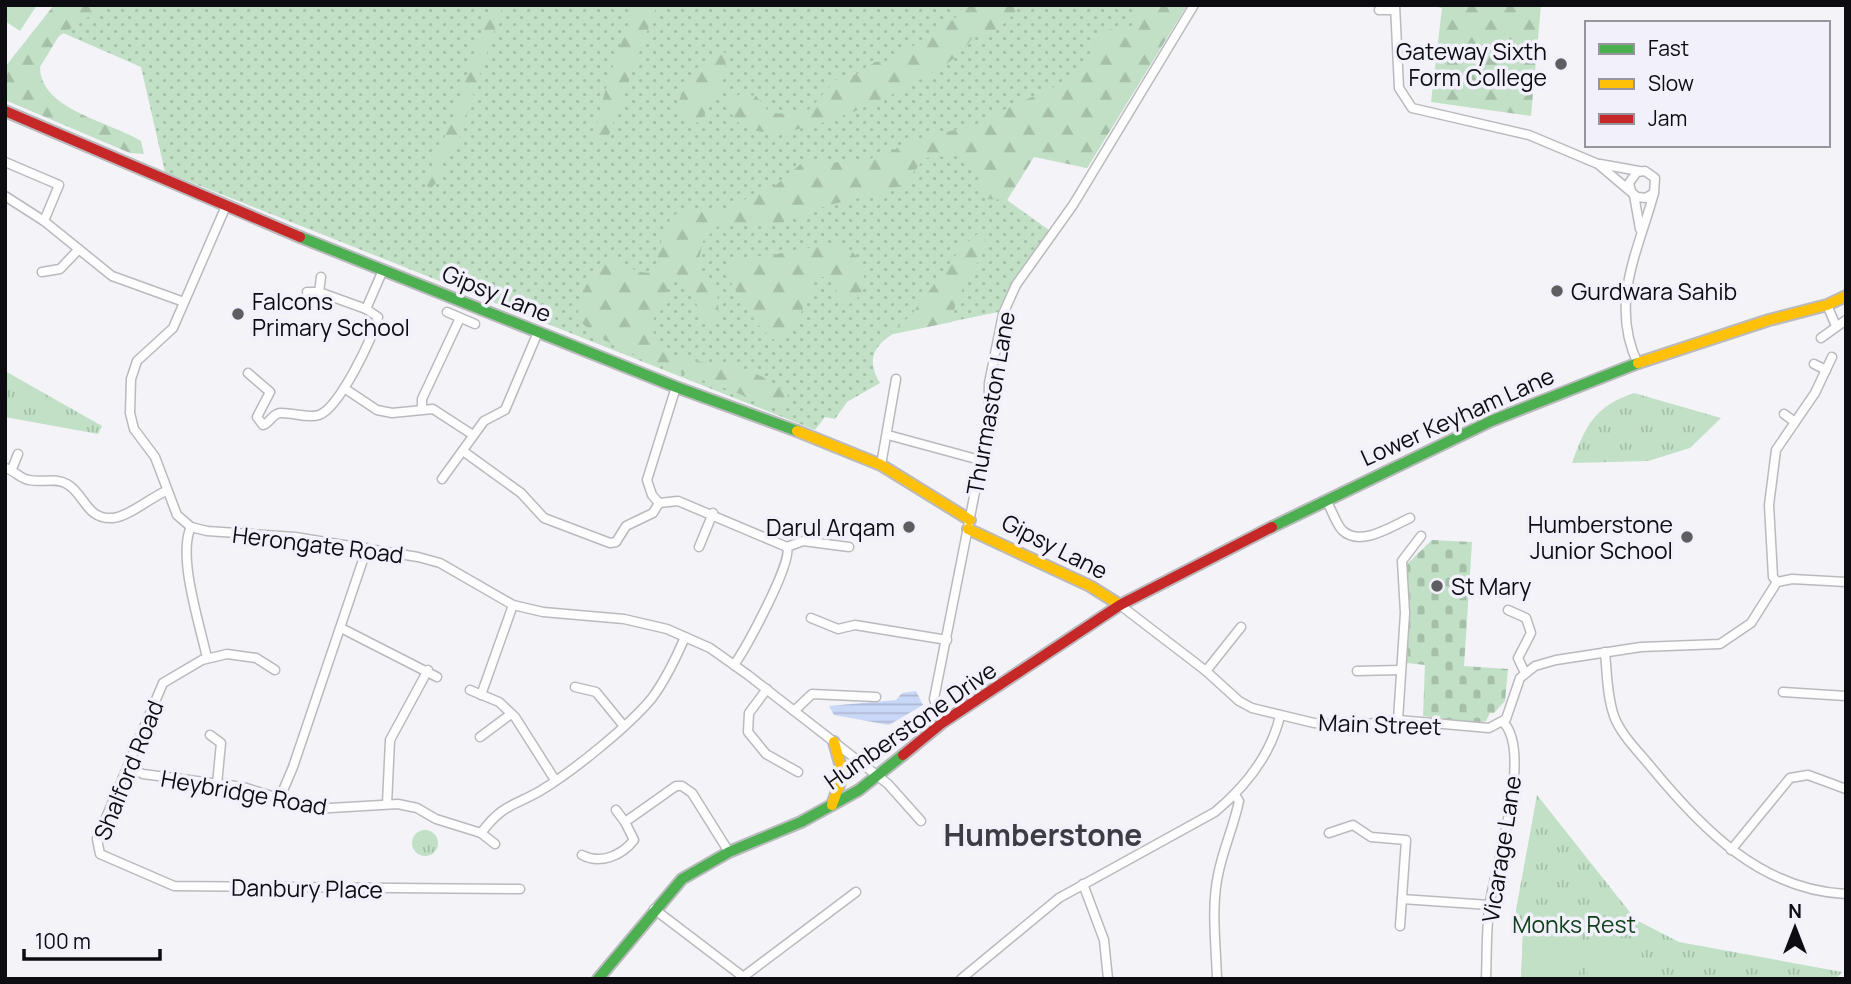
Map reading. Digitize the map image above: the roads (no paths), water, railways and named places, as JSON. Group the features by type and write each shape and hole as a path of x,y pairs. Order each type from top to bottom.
{"street":[{"name":"Thurmaston Lane","path":"942,723 934,699 988,426 989,383 1003,314 1016,285 1073,205 1194,5"},
{"path":"1379,10 1395,7 1398,83 1408,105 1423,113 1512,129 1598,164 1649,172 1655,178 1654,193 1640,232 1625,293 1628,339 1638,364"},
{"name":"Gipsy Lane","path":"5,111 383,271 881,465 969,524 1080,581 1120,605"},
{"path":"5,162 59,185 44,221"},
{"path":"1598,164 1632,193 1646,198 1654,193"},
{"path":"1640,232 1630,178 1641,171"},
{"path":"5,196 44,221 112,276 184,302"},
{"path":"207,658 185,561 187,535 191,527 177,515 155,457 134,429 130,413 131,379 137,361 173,328 226,206"},
{"path":"42,272 60,269 79,249"},
{"path":"366,309 383,271"},
{"path":"319,292 321,278"},
{"path":"248,373 270,392 257,417 262,425 279,413 319,415 344,388 373,339 378,317 366,309 319,292 307,292"},
{"name":"Lower Keyham Lane","path":"1120,605 1326,500 1495,419 1585,382 1769,320 1827,305 1845,296"},
{"path":"1827,305 1836,326"},
{"path":"447,312 475,324"},
{"path":"422,409 422,399 460,318"},
{"path":"1821,338 1846,320"},
{"path":"442,480 484,421 505,410 538,332"},
{"path":"1777,582 1773,578 1771,552 1770,482 1776,450 1832,357"},
{"path":"1814,364 1826,370"},
{"path":"881,465 896,379"},
{"path":"659,503 652,495 647,480 676,387"},
{"path":"344,388 376,410 392,413 422,409 441,412 473,435"},
{"path":"1784,414 1795,422"},
{"path":"888,435 980,460"},
{"path":"463,451 521,493 544,518 610,543 616,542 626,526 653,513 659,503"},
{"path":"18,454 8,469 24,480 57,480 66,484 75,490 84,507 99,517 113,519 131,513 147,499 166,491"},
{"path":"1326,500 1341,529 1357,536 1379,533 1410,518"},
{"path":"659,503 678,501 713,513 787,547 790,553 758,628 734,665"},
{"path":"699,547 713,513"},
{"name":"Herongate Road","path":"191,527 238,535 295,537 440,563 513,605 543,612 624,620 667,629 685,636 734,665 888,784 921,821"},
{"path":"1398,720 1405,613 1402,561 1421,536"},
{"path":"787,547 803,541 849,547"},
{"path":"279,800 367,548"},
{"path":"1503,722 1509,714 1517,686 1525,673 1556,660 1641,647 1720,645 1751,623 1777,582 1792,579 1846,582"},
{"path":"481,695 513,605"},
{"name":"Main Street","path":"1120,605 1206,671 1239,701 1280,716 1351,726 1398,720 1489,728 1503,722"},
{"name":"Humberstone Drive","path":"598,979 654,909 682,879 729,852 830,807 877,776 942,723 1120,605"},
{"path":"1508,610 1526,618 1531,634 1518,658 1525,673"},
{"path":"811,618 838,629 855,625 947,640"},
{"path":"1206,671 1241,627"},
{"path":"341,628 428,670 436,677"},
{"path":"481,833 496,813 555,780 623,725 651,698 670,670 685,636"},
{"path":"1605,652 1611,706 1621,729 1673,794 1731,850 1759,868 1791,883 1846,894"},
{"name":"Shalford Road","path":"100,854 97,839 163,683 207,658 240,653 256,658 275,670"},
{"path":"387,804 390,740 428,670"},
{"path":"1357,671 1400,670"},
{"path":"575,687 596,692 623,725"},
{"path":"470,690 499,702 523,726 555,780"},
{"path":"767,690 749,713 748,732 766,754 798,772"},
{"path":"1783,692 1846,696"},
{"path":"794,711 813,694 876,697"},
{"path":"480,737 511,714"},
{"path":"961,979 1018,929 1083,884 1195,825 1235,795 1275,737 1280,716"},
{"name":"Vicarage Lane","path":"1486,979 1489,905 1512,794 1514,750 1509,728 1503,722"},
{"path":"210,735 221,743 217,784"},
{"path":"830,807 842,788 845,774 834,742"},
{"name":"Heybridge Road","path":"128,767 143,774 243,787 314,809 387,804 417,808 436,819 481,833 495,844"},
{"path":"1731,850 1790,778 1808,775 1846,789"},
{"path":"625,822 676,786 682,786 692,793 729,852"},
{"path":"1217,979 1214,895 1223,852 1237,813 1239,801 1235,795"},
{"path":"582,855 601,860 611,858 632,843 634,836 616,810"},
{"path":"1329,833 1353,825 1375,838 1406,840 1400,926"},
{"name":"Danbury Place","path":"100,854 174,886 507,884 520,889"},
{"path":"1083,884 1104,940 1108,979"},
{"path":"654,909 745,978 856,892"},
{"path":"1402,899 1489,905"}],"water":[{"path":"916,691 923,705 889,725 834,715 829,706 896,700 902,693"}],"place":[{"name":"Gateway Sixth Form College","path":"1561,64"},
{"name":"Gurdwara Sahib","path":"1557,291"},
{"name":"Falcons Primary School","path":"238,314"},
{"name":"Darul Arqam","path":"909,527"},
{"name":"Humberstone Junior School","path":"1687,537"},
{"name":"St Mary","path":"1437,586"}],"district":[{"name":"Humberstone","path":"1043,834"}],"park label":[{"name":"Monks Rest","path":"1574,924"}]}
